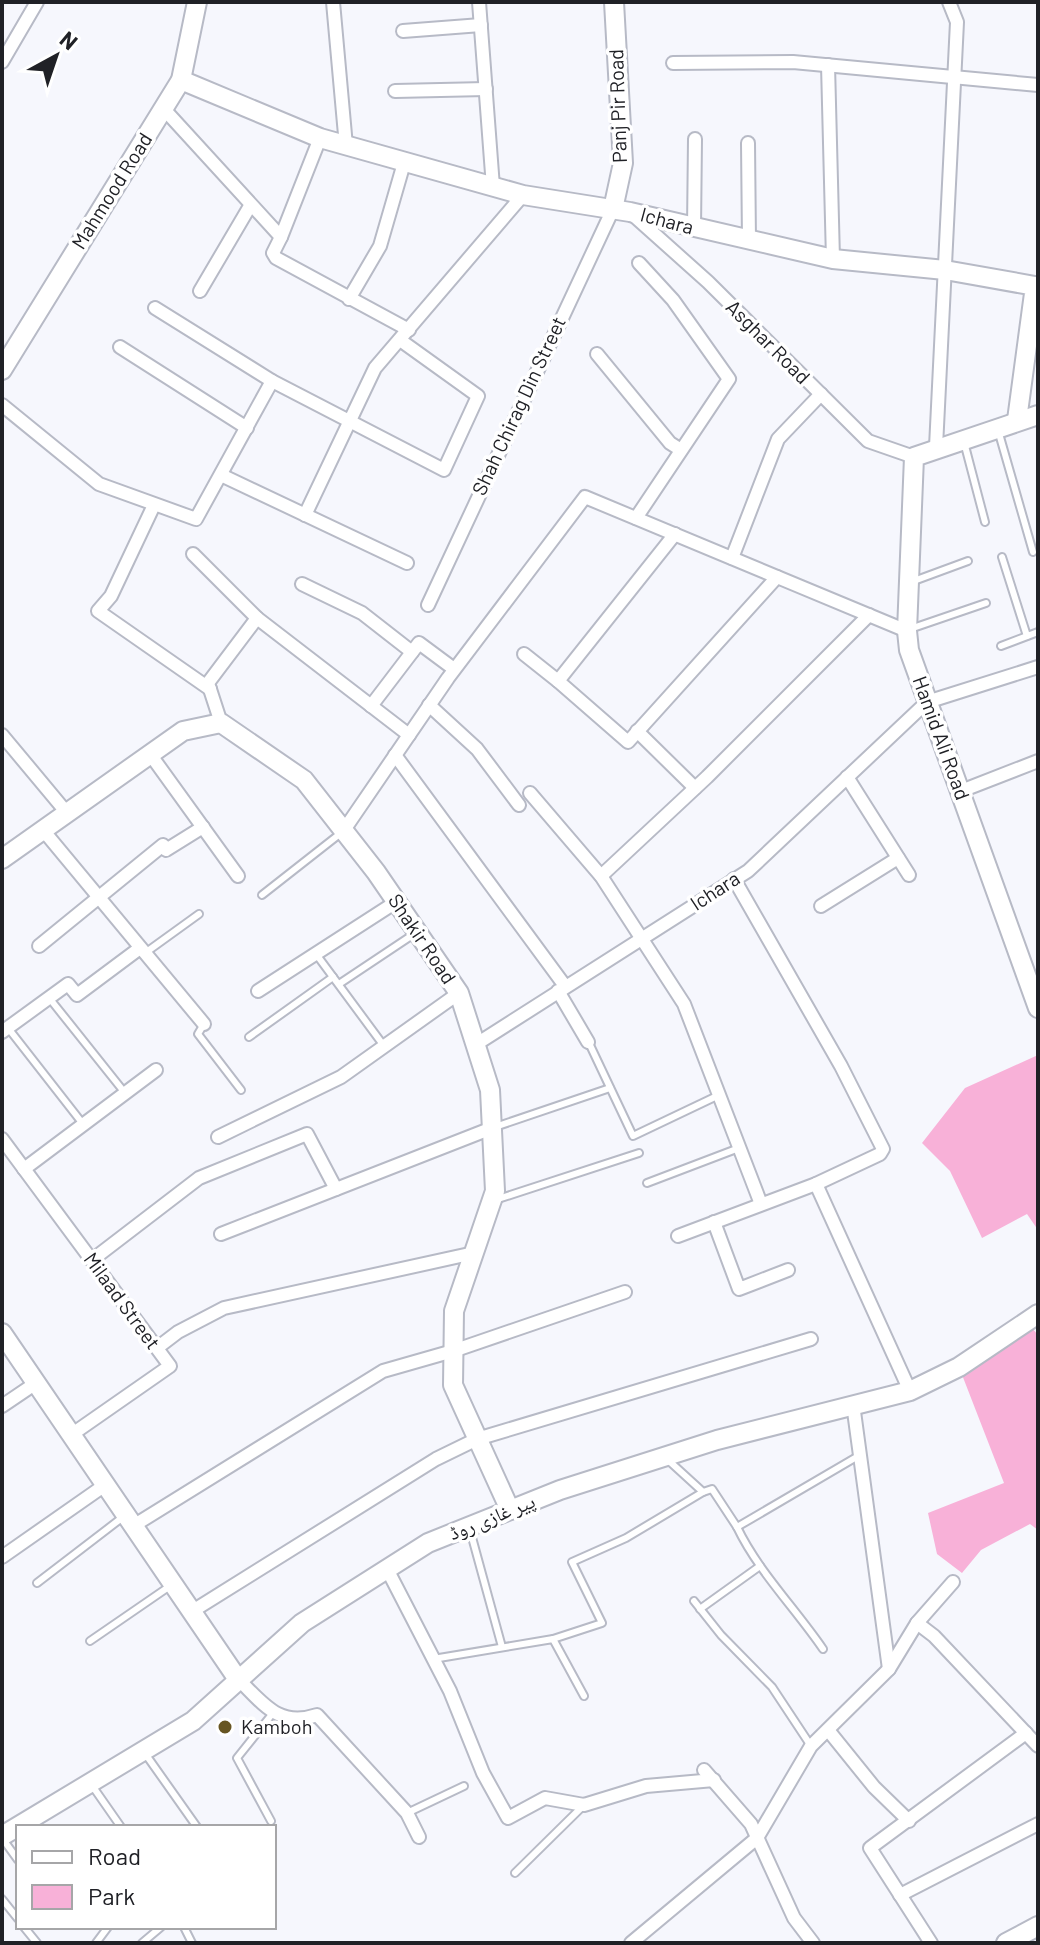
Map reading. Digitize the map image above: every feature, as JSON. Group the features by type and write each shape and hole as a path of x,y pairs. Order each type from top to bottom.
{"street":[{"path":"2,62 37,2"},
{"name":"Mahmood Road","path":"2,370 181,80 197,2"},
{"path":"333,2 346,146"},
{"path":"479,2 493,187"},
{"name":"Panj Pir Road","path":"614,2 623,163 621,210"},
{"path":"936,447 957,22 949,2"},
{"path":"403,31 481,25"},
{"path":"673,63 828,65 1038,85"},
{"path":"828,65 833,259"},
{"name":"Ichara","path":"181,80 320,138 523,195 621,210 833,259 945,270 1036,290 1017,420"},
{"path":"395,91 486,89"},
{"path":"163,108 281,237"},
{"path":"155,308 272,381 444,470 478,396 404,335 349,299 276,258 273,253 320,138"},
{"path":"694,228 695,139"},
{"path":"748,143 749,241"},
{"path":"349,299 380,246 404,163"},
{"path":"305,515 375,368 523,195"},
{"path":"200,291 250,206"},
{"name":"Asghar Road","path":"621,210 708,282 868,441 914,457"},
{"name":"Shah Chirag Din Street","path":"428,605 621,210"},
{"path":"636,518 729,379 673,300 639,263"},
{"path":"120,347 247,428"},
{"path":"597,354 670,443 681,450"},
{"path":"2,405 99,484 196,519 272,381"},
{"path":"732,558 778,439 821,394"},
{"path":"914,457 1017,420 1038,417"},
{"name":"Hamid Ali Road","path":"914,457 907,631 909,650 1038,1008"},
{"path":"221,475 407,563"},
{"path":"344,830 454,669 580,500 591,497 907,631"},
{"path":"154,505 111,596 98,611 210,689"},
{"path":"558,681 675,534"},
{"path":"193,554 257,618 409,735"},
{"path":"524,654 628,742 777,577"},
{"path":"302,584 362,613 412,652"},
{"path":"601,876 695,788 869,615"},
{"path":"2,859 183,731 221,723 208,683 257,618"},
{"path":"371,706 419,643 454,669"},
{"path":"927,702 1038,667"},
{"name":"Ichara","path":"475,1045 748,871 927,702"},
{"path":"429,705 477,749 519,805"},
{"name":"Shakir Road","path":"221,723 304,780 344,830 459,993 490,1090 495,1191 454,1311 453,1385 510,1510"},
{"path":"637,731 695,788"},
{"path":"2,735 67,813"},
{"path":"150,754 238,876"},
{"path":"395,755 561,989 588,1042"},
{"path":"961,791 1038,761"},
{"path":"847,777 909,875"},
{"path":"530,793 601,876 684,1004 761,1204"},
{"path":"39,946 163,845 166,850 203,827"},
{"path":"43,830 204,1024"},
{"path":"821,906 898,858"},
{"path":"678,1236 816,1184 880,1154 883,1149 833,1053 734,879"},
{"path":"258,991 396,902"},
{"path":"5,1030 68,984 77,995 142,950"},
{"path":"218,1137 341,1077 459,993"},
{"path":"24,1169 156,1070"},
{"path":"221,1234 492,1128"},
{"path":"92,1260 199,1178 307,1134 336,1189"},
{"name":"Milaad Street","path":"2,1139 170,1366 71,1435"},
{"path":"816,1184 910,1391"},
{"path":"714,1222 739,1289 788,1270"},
{"path":"157,1348 178,1332 224,1308 474,1253"},
{"path":"129,1520 383,1371 453,1351 625,1292"},
{"name":"پیر غازی روڈ","path":"22,1825 193,1721 237,1678 302,1623 428,1543 560,1490 717,1440 910,1391 945,1375 1038,1314"},
{"path":"3,1338 237,1678 273,1713 292,1721 317,1715 407,1813 419,1837"},
{"path":"191,1612 436,1459 477,1439 811,1339"},
{"path":"2,1406 36,1383"},
{"path":"853,1404 889,1669"},
{"path":"2,1557 105,1485"},
{"path":"387,1569 433,1659 483,1773 508,1818 545,1798 584,1805 646,1786 709,1775 751,1824 794,1918 813,1943"},
{"path":"631,1943 757,1838 811,1746 889,1669 917,1623 953,1582"},
{"path":"917,1623 1038,1746"},
{"path":"828,1730 874,1787 909,1821"},
{"path":"931,1943 870,1848 1026,1733"},
{"path":"900,1895 1038,1824"},
{"path":"1006,1943 1038,1926"}],"lane":[{"path":"997,427 1033,552"},
{"path":"963,438 985,522"},
{"path":"1002,557 1027,636"},
{"path":"909,583 968,561"},
{"path":"907,631 986,603"},
{"path":"1001,646 1038,632"},
{"path":"262,895 344,830"},
{"path":"142,950 199,914"},
{"path":"339,984 417,932"},
{"path":"316,954 384,1046"},
{"path":"249,1037 333,977"},
{"path":"50,998 125,1093"},
{"path":"204,1024 198,1034 241,1090"},
{"path":"5,1030 83,1124"},
{"path":"588,1042 633,1136 717,1096"},
{"path":"492,1128 610,1088"},
{"path":"647,1183 739,1148"},
{"path":"491,1201 639,1153"},
{"path":"737,1527 860,1455"},
{"path":"666,1457 703,1492"},
{"path":"433,1659 553,1639 602,1623 572,1562 626,1538 712,1489 760,1566 823,1649"},
{"path":"37,1583 129,1520"},
{"path":"469,1526 502,1647"},
{"path":"700,1609 760,1566"},
{"path":"90,1641 173,1584"},
{"path":"694,1601 721,1635 772,1687 811,1746"},
{"path":"553,1639 584,1696"},
{"path":"271,1821 237,1758 273,1713"},
{"path":"144,1752 196,1825"},
{"path":"91,1784 120,1825"},
{"path":"407,1813 464,1786"},
{"path":"515,1873 584,1805"},
{"path":"2,1837 16,1857"},
{"path":"2,1899 16,1916"},
{"path":"142,1943 159,1929"}],"green space":[{"path":"1038,1055 1038,1230 1027,1214 982,1238 950,1171 922,1143 965,1088"},
{"path":"1026,1321 1038,1335 1038,1530 1030,1524 981,1550 962,1573 937,1554 928,1513 1004,1483 959,1367"}],"place":[{"name":"Kamboh","path":"225,1727"}]}
